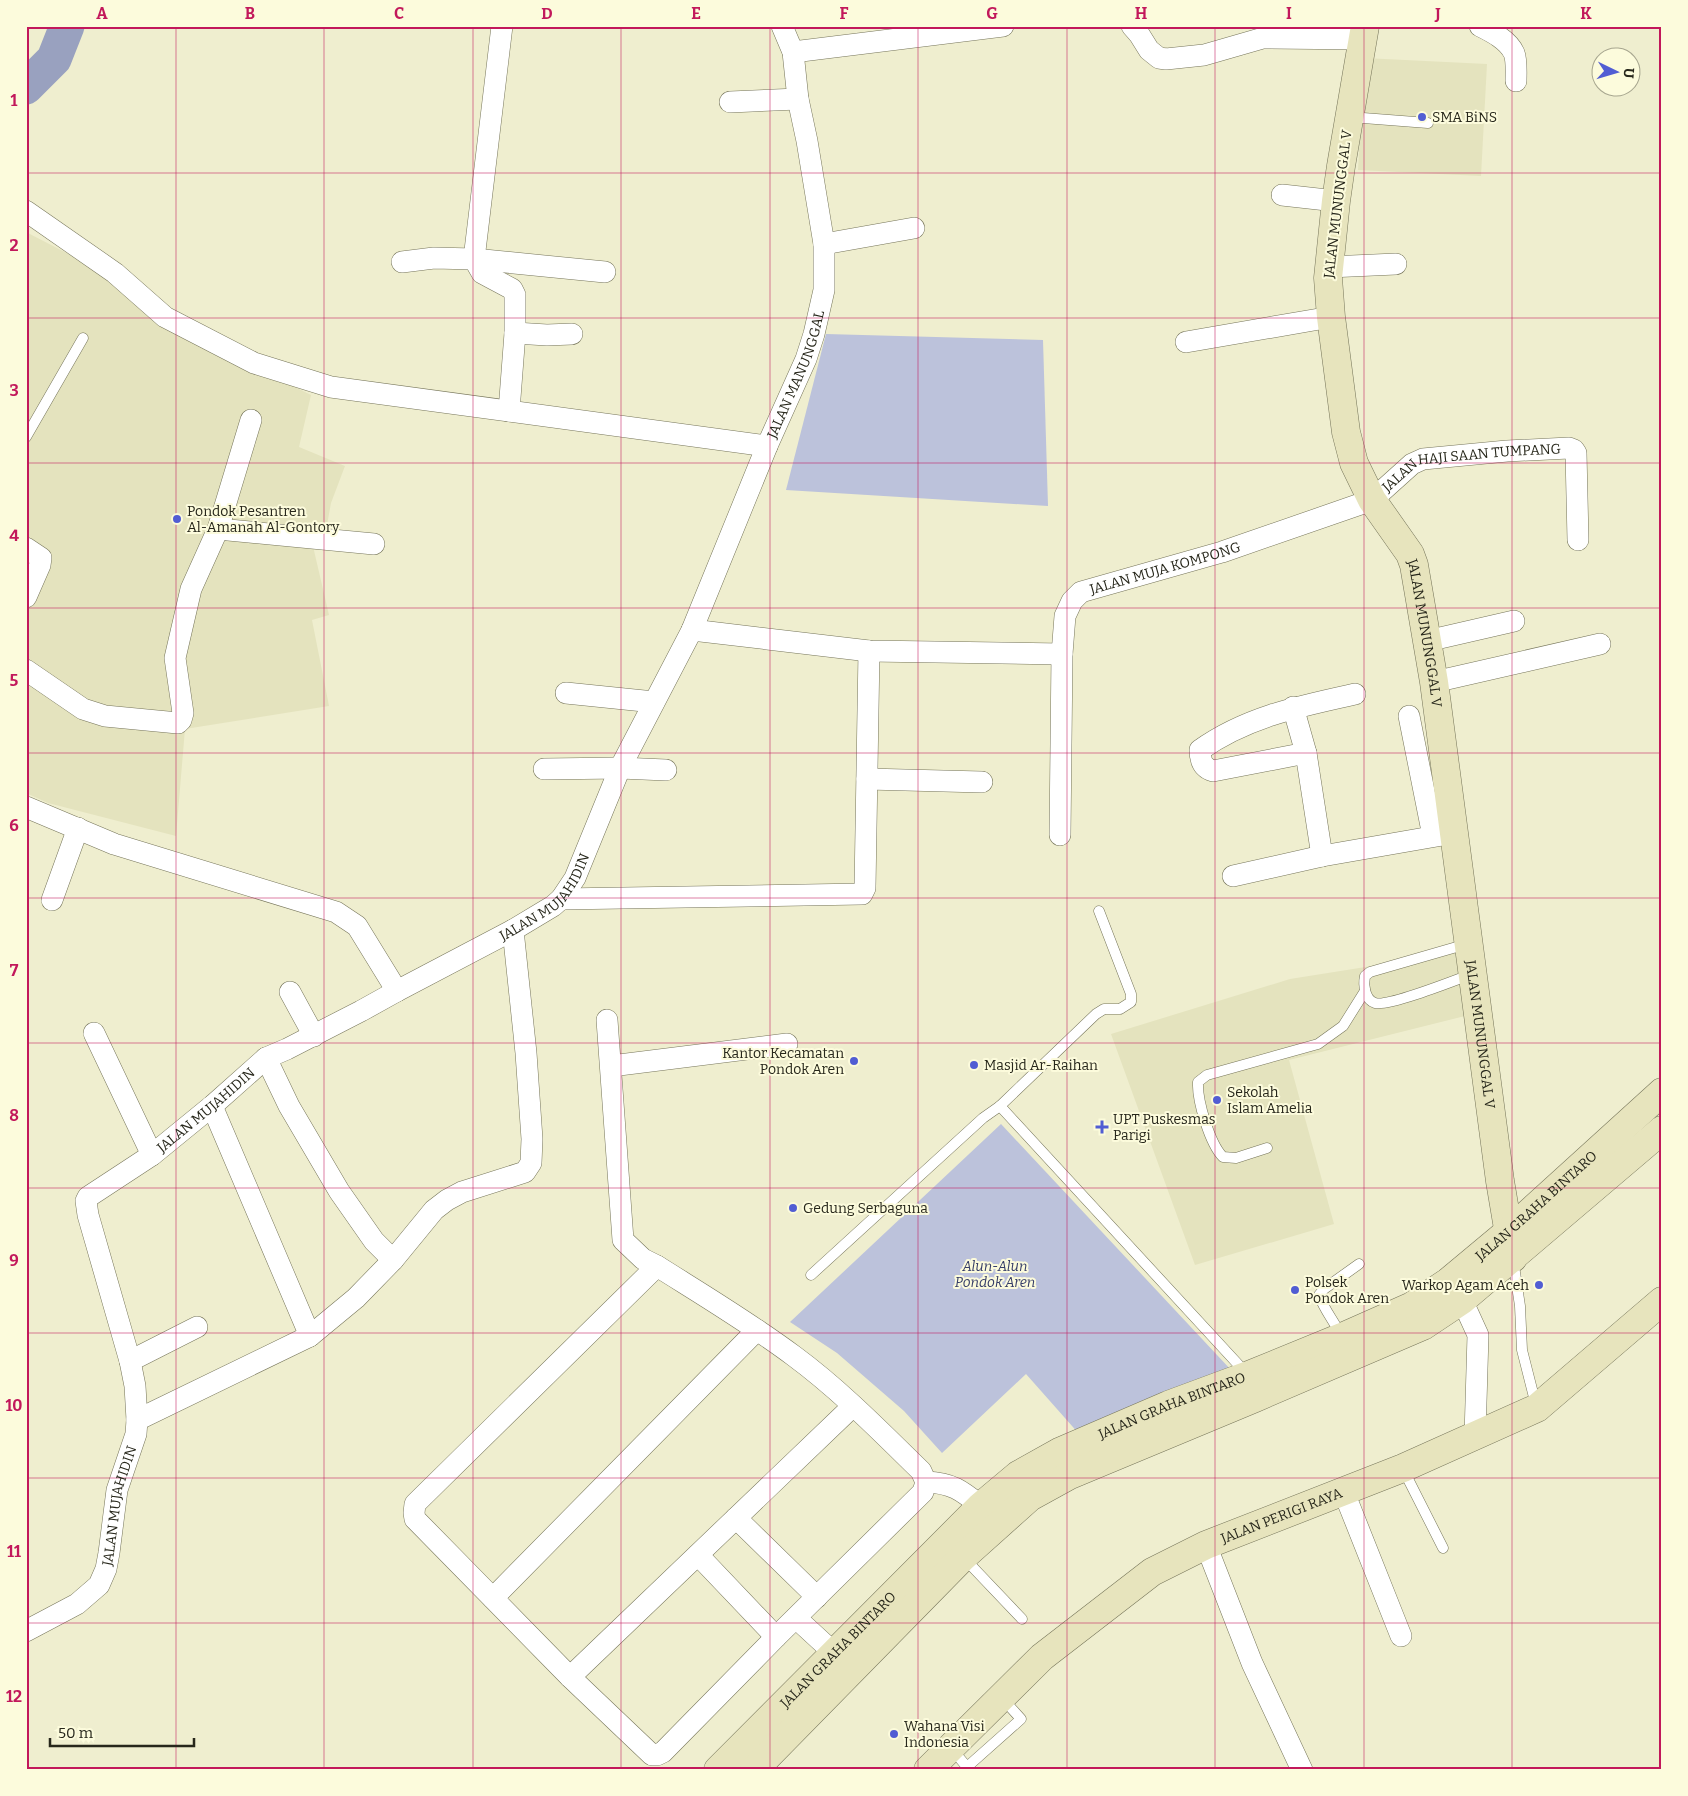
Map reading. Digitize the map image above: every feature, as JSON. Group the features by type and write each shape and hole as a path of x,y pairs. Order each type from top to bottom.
{"main road":[{"name":"JALAN MUNUNGGAL V","path":"1364,33 1336,201 1328,278 1330,317 1338,385 1354,464 1372,500 1410,554 1414,565 1434,682 1443,834 1469,943 1511,1245"},
{"name":"JALAN GRAHA BINTARO","path":"1511,1245 1655,1099"},
{"path":"1655,1099 1661,1132"},
{"name":"JALAN GRAHA BINTARO","path":"754,1770 843,1661 981,1506 1018,1474 1061,1451 1168,1405 1252,1387 1423,1326 1455,1291 1511,1245 1661,1132"},
{"name":"JALAN GRAHA BINTARO","path":"718,1770 1030,1497 1070,1475 1252,1387 1342,1337 1412,1306 1455,1291"},
{"name":"JALAN PERIGI RAYA","path":"928,1770 1042,1657 1152,1572 1206,1544 1403,1468 1537,1408 1659,1304"}],"street":[{"path":"502,26 474,260 482,273 512,289 515,296 509,411"},
{"name":"JALAN MANUNGGAL","path":"654,702 692,630 766,446 806,359 824,290 824,244 798,99 793,52 782,26"},
{"path":"793,52 1003,26"},
{"path":"1132,26 1149,50 1159,58 1166,59 1204,55 1263,38 1364,33"},
{"path":"1480,26 1493,32 1506,42 1514,53 1516,81"},
{"path":"730,102 798,99"},
{"path":"1282,196 1336,201"},
{"path":"26,211 115,273 165,317 254,363 331,387 766,446"},
{"path":"824,244 914,228"},
{"path":"402,262 434,258 605,272"},
{"path":"1329,267 1396,264"},
{"path":"1186,342 1330,317"},
{"path":"514,333 572,334"},
{"path":"26,670 83,710 106,716 178,723 182,720 183,713 175,658 191,589 218,529 251,420"},
{"name":"JALAN HAJI SAAN TUMPANG","path":"1372,500 1412,464 1423,459 1569,448 1576,453 1578,540"},
{"name":"JALAN MUJA KOMPONG","path":"1060,835 1062,654 1065,616 1072,601 1081,592 1222,552 1372,500"},
{"path":"218,529 374,544"},
{"path":"26,548 41,558 40,565 26,597"},
{"path":"1427,641 1514,621"},
{"path":"692,630 869,651 1062,654"},
{"path":"1434,682 1600,644"},
{"path":"561,899 862,894 865,888 869,651"},
{"path":"566,693 654,702"},
{"path":"1306,753 1213,771 1207,769 1202,763 1200,750 1257,719 1292,707 1355,694"},
{"name":"JALAN MUJAHIDIN","path":"26,1631 77,1604 99,1585 106,1569 109,1553 114,1500 136,1434 135,1386 130,1361 88,1215 86,1201 90,1194 152,1155 212,1106 266,1058 314,1036 513,930 553,906 561,899 575,878 620,768 654,702"},
{"path":"1292,707 1306,753 1322,856"},
{"path":"1233,876 1322,856 1443,834 1409,716"},
{"path":"544,769 620,768 666,770"},
{"path":"867,779 982,782"},
{"path":"26,807 114,844 336,912 357,926 397,991"},
{"path":"52,900 78,828"},
{"path":"137,1420 310,1336 356,1298 394,1260 434,1210 462,1192 524,1172 531,1163 532,1139 526,1054 513,930"},
{"path":"290,992 314,1036"},
{"path":"607,1020 623,1240 643,1259 657,1266 757,1330 795,1357 853,1406 921,1471 926,1482 923,1492 663,1752 652,1756 570,1678 415,1519 414,1513 415,1504 657,1266"},
{"path":"94,1033 152,1155"},
{"path":"611,1066 787,1044"},
{"path":"266,1058 289,1106 339,1191 374,1241 394,1260"},
{"path":"212,1106 310,1336"},
{"path":"1455,1291 1478,1335 1475,1436"},
{"path":"130,1361 197,1327"},
{"path":"493,1598 757,1330"},
{"path":"570,1678 853,1406"},
{"path":"926,1482 942,1483 961,1490 981,1506"},
{"path":"1343,1490 1401,1636"},
{"path":"736,1518 817,1597"},
{"path":"1206,1544 1252,1663 1302,1770"},
{"path":"698,1555 776,1637"},
{"path":"796,1618 843,1661"}],"lane":[{"path":"1349,117 1428,123"},
{"path":"26,437 83,338"},
{"path":"811,1275 983,1118 1000,1106 1096,1014 1104,1009 1120,1009 1131,1002 1131,994 1100,911"},
{"path":"1469,943 1370,972 1365,976 1365,991 1369,999 1375,1003 1383,1003 1430,990 1473,974"},
{"path":"1267,1148 1236,1158 1223,1157 1217,1151 1205,1120 1197,1092 1198,1082 1207,1074 1318,1044 1343,1026 1365,991"},
{"path":"1000,1106 1252,1387"},
{"path":"1511,1245 1520,1306 1522,1350 1537,1408"},
{"path":"1342,1337 1322,1304 1319,1295 1324,1289 1359,1264"},
{"path":"1403,1468 1443,1548"},
{"path":"963,1557 1022,1619"}],"shaded area":[{"name":"SMA BiNS","path":"1364,58 1487,64 1481,176 1358,170"},
{"name":"Pondok Pesantren Al-Amanah Al-Gontory","path":"26,232 111,276 159,319 311,395 299,447 345,466 331,503 325,536 312,542 329,615 312,620 329,706 185,729 176,836 48,803 26,793"},
{"name":"Sekolah Islam Amelia","path":"1460,952 1473,1014 1289,1060 1334,1224 1195,1265 1111,1034 1290,979"}],"green space":[{"path":"826,334 1043,340 1048,506 786,490"},
{"name":"Alun-Alun Pondok Aren","path":"1001,1124 1232,1371 1080,1435 1026,1374 942,1453 904,1411 837,1353 790,1322"}],"waterway":[{"path":"26,87 54,59 67,26"}],"place":[{"name":"SMA BiNS","path":"1422,117"},
{"name":"Pondok Pesantren Al-Amanah Al-Gontory","path":"177,519"},
{"name":"Kantor Kecamatan Pondok Aren","path":"854,1061"},
{"name":"Masjid Ar-Raihan","path":"974,1065"},
{"name":"Sekolah Islam Amelia","path":"1217,1100"},
{"name":"UPT Puskesmas Parigi","path":"1102,1127"},
{"name":"Gedung Serbaguna","path":"793,1208"},
{"name":"Warkop Agam Aceh","path":"1539,1285"},
{"name":"Polsek Pondok Aren","path":"1295,1290"},
{"name":"Wahana Visi Indonesia","path":"894,1734"}]}
